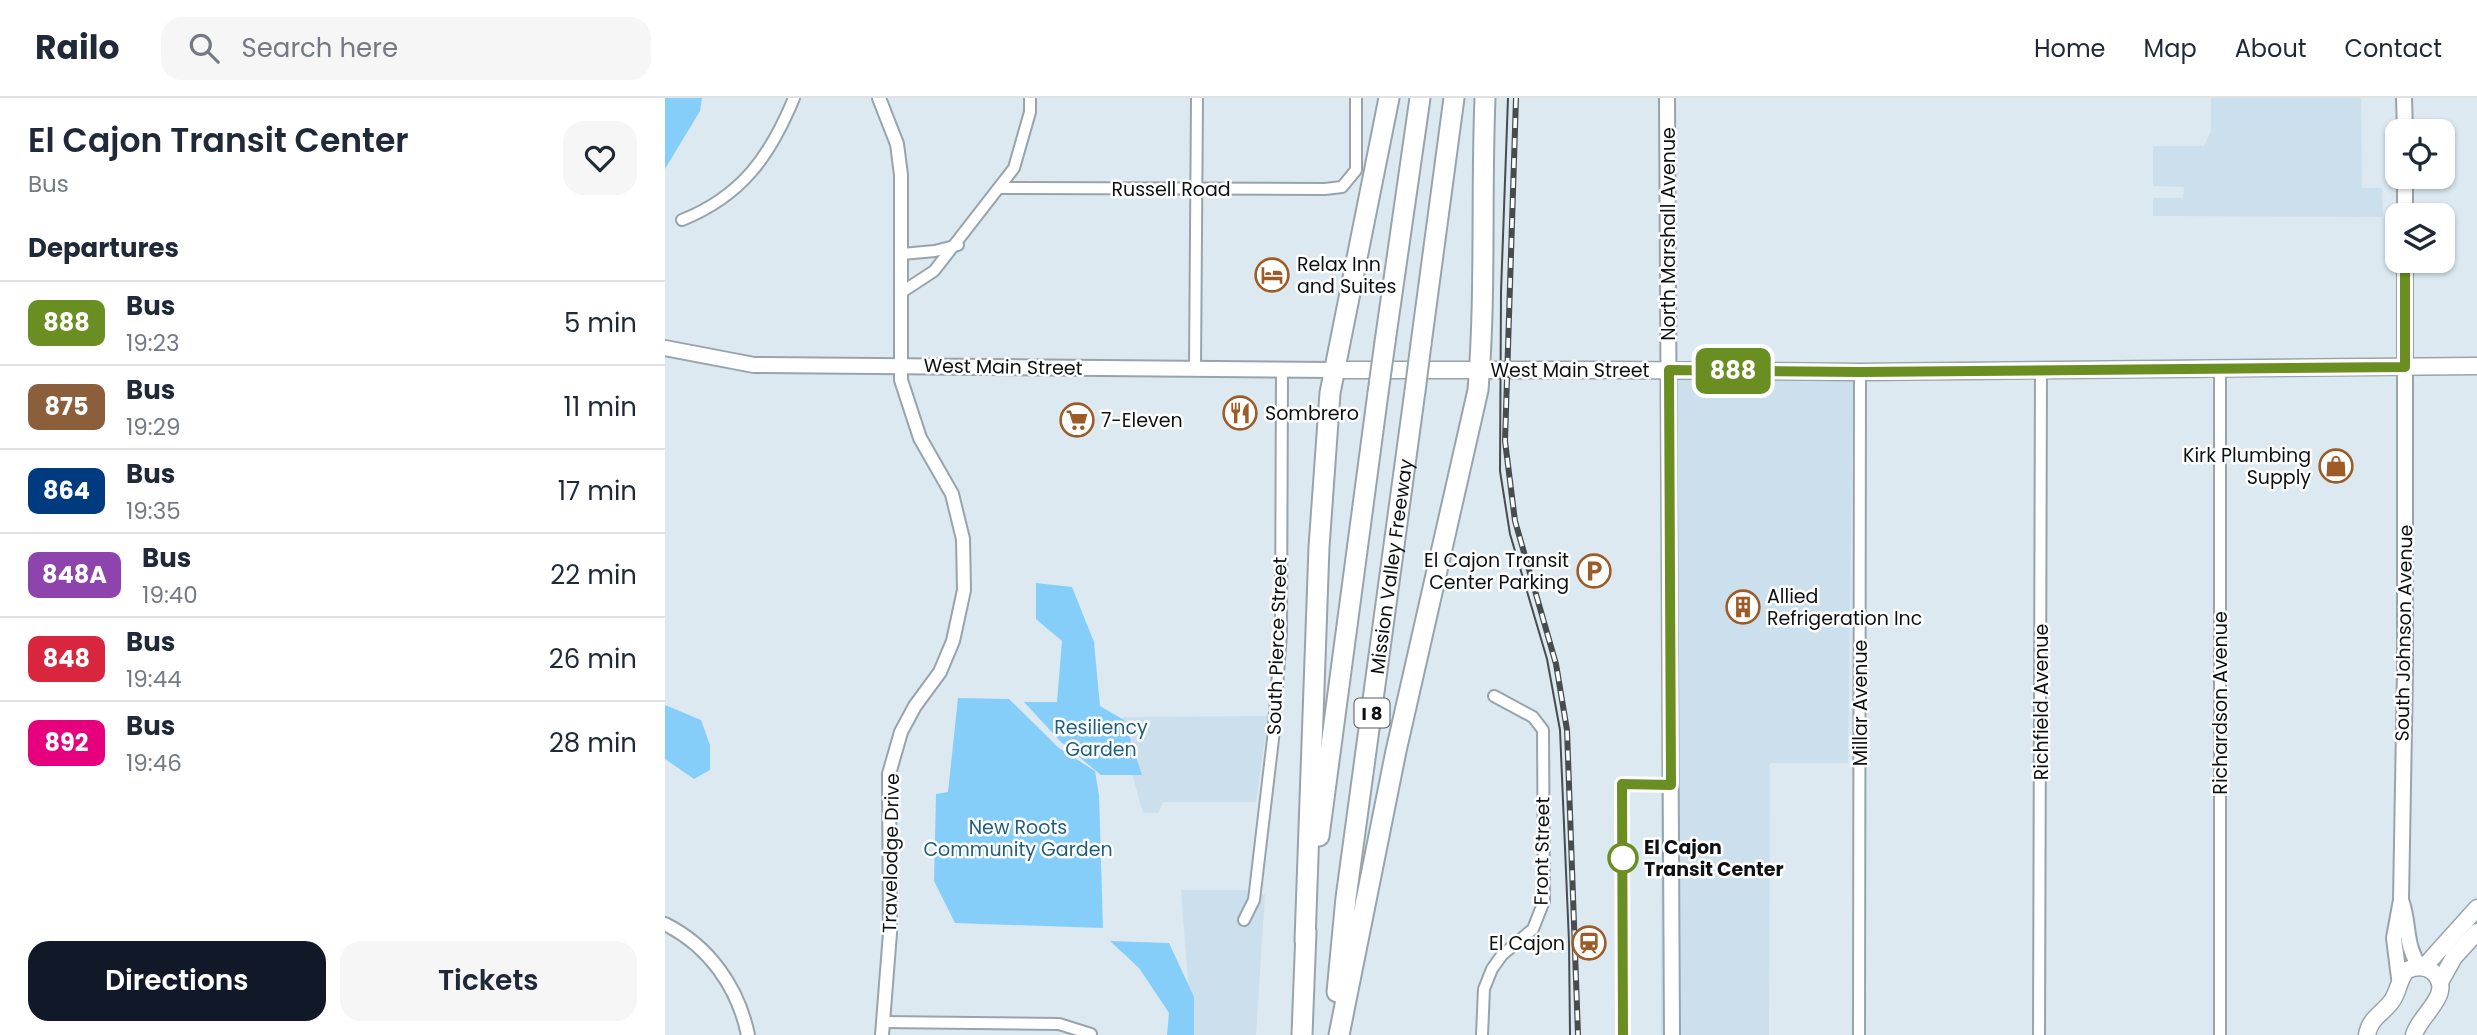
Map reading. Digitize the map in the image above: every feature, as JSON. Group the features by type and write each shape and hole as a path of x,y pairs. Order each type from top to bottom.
{"highway":[{"path":"1305,942 1319,547 1333,370 1389,98"},
{"name":"Mission Valley Freeway","path":"1302,1035 1305,942 1420,98"},
{"name":"Mission Valley Freeway","path":"1333,1035 1346,898 1454,98"},
{"path":"1339,1035 1396,751 1475,404 1480,370 1485,98"}],"main road":[{"name":"North Marshall Avenue","path":"1667,98 1672,1035"},
{"path":"2405,98 2405,119"},
{"name":"South Johnson Avenue","path":"2399,978 2394,946 2401,900 2405,273"},
{"name":"West Main Street","path":"665,348 754,365 1860,372 2041,368 2220,370 2477,366"},
{"name":"South Johnson Avenue","path":"2401,900 2406,914 2408,947 2422,967"},
{"path":"2422,967 2477,908"},
{"path":"2414,1035 2420,1020 2438,999 2440,982 2454,957 2477,932"},
{"path":"2367,1035 2371,1021 2392,1001 2399,978 2406,970 2422,967 2432,971 2440,982"}],"street":[{"path":"682,220 705,211 726,197 761,162 776,140 794,98"},
{"name":"Travelodge Drive","path":"879,98 897,144 901,175 902,292 899,365 920,438 952,494 963,539 964,590 953,641 940,672 915,706 901,732 889,774 890,933 882,1028"},
{"path":"902,292 934,271 958,244 1014,168 1030,112 1030,98"},
{"path":"1195,369 1197,98"},
{"name":"Russell Road","path":"1000,188 1198,190 1342,187 1356,170 1356,98"},
{"path":"902,254 935,251 958,244"},
{"name":"Richfield Avenue","path":"2039,1035 2041,368"},
{"name":"South Pierce Street","path":"1244,920 1254,901 1273,739 1281,634 1282,369"},
{"name":"Richardson Avenue","path":"2220,370 2220,1035"},
{"name":"Millar Avenue","path":"1859,1035 1860,372"},
{"name":"Front Street","path":"1482,1035 1484,989 1492,969 1502,955 1533,929 1544,901 1543,730 1533,717 1494,696"},
{"path":"665,924 694,942 716,964 739,1002 748,1035"},
{"path":"882,1028 979,1029 1059,1024 1091,1034"}],"shaded area":[{"path":"2211,98 2361,98 2362,188 2382,188 2383,217 2153,216 2153,198 2183,198 2184,187 2153,186 2153,146 2204,146 2211,131"},
{"path":"1853,376 1848,763 1770,763 1769,1035 1661,1035 1661,379"},
{"path":"1268,716 1256,802 1163,802 1158,813 1143,813 1118,723 1124,717"},
{"path":"1181,890 1248,890 1265,895 1256,1035 1188,1035 1190,1007"}],"green space":[{"path":"665,98 702,98 700,111 665,169"},
{"name":"Resiliency Garden","path":"1036,583 1072,587 1094,642 1100,706 1124,720 1142,775 1101,775 1061,742 1024,702 1057,702 1062,641 1036,619"},
{"name":"New Roots Community Garden","path":"958,698 1009,699 1059,748 1095,771 1099,795 1103,928 955,923 934,881 936,794 948,792"},
{"path":"665,705 701,720 710,745 710,770 694,779 665,759"},
{"path":"1110,941 1169,943 1194,997 1194,1035 1167,1035 1169,1013 1139,968"}],"tram line":[{"path":"1508,98 1501,292 1500,471 1510,534 1547,659 1560,730 1570,1035"}],"railway":[{"path":"1516,98 1505,441 1515,521 1556,664 1567,730 1578,1035"}],"bus line":[{"name":"888","path":"1623,1035 1622,784 1671,785 1669,370 1860,372 2041,368 2220,370 2405,367 2405,273"}],"place":[{"name":"Relax Inn and Suites","path":"1272,275"},
{"name":"Sombrero","path":"1240,413"},
{"name":"7-Eleven","path":"1077,420"},
{"name":"Kirk Plumbing Supply","path":"2336,466"},
{"name":"El Cajon Transit Center Parking","path":"1594,571"},
{"name":"Allied Refrigeration Inc","path":"1743,607"},
{"name":"El Cajon Transit Center","path":"1623,858"},
{"name":"El Cajon","path":"1589,943"}]}
